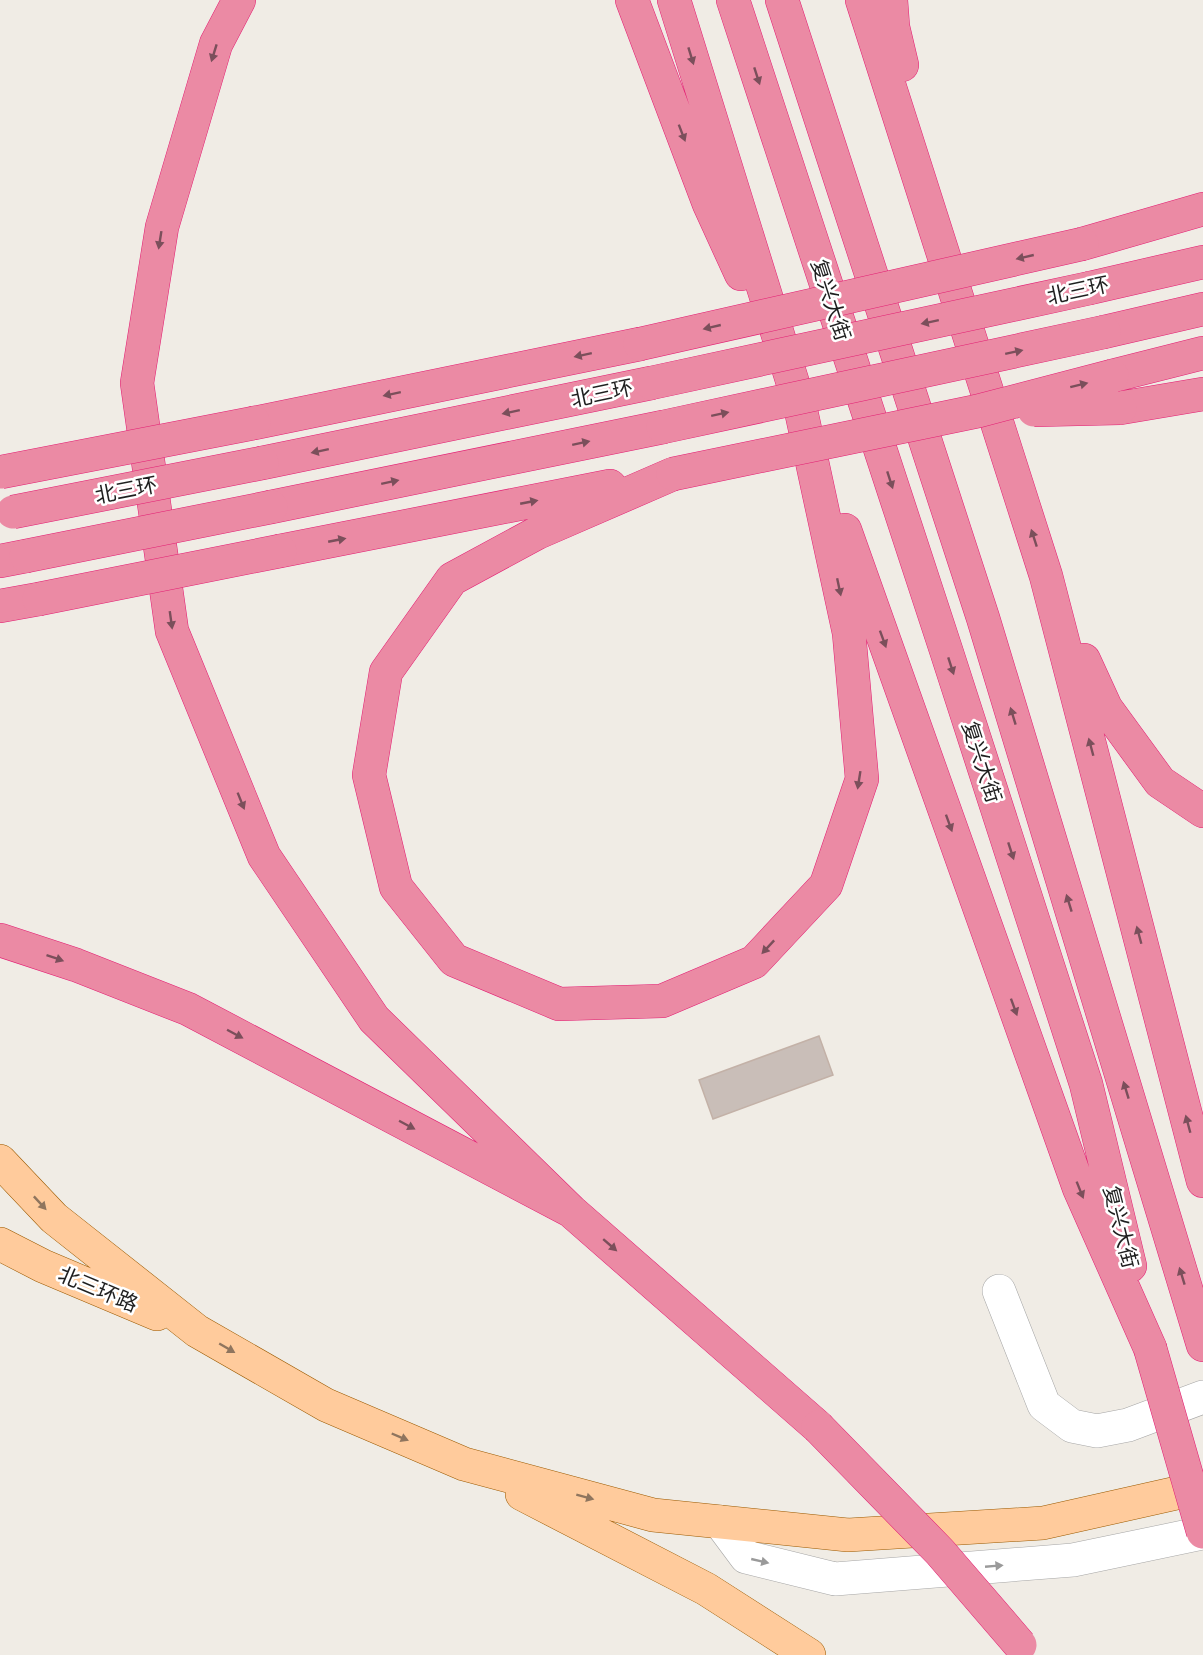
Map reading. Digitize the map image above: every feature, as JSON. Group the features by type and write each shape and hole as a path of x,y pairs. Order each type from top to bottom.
{"highway":[{"path":"239,0 216,44 162,227 137,383 172,631 264,856 374,1019 572,1211 818,1427 940,1552 1023,1650"},
{"path":"632,0 709,204 800,406 849,633 862,778 826,885 754,962 662,1001 559,1004 454,960 396,887 369,775 386,672 452,579 537,533 673,474"},
{"path":"674,0 800,406 1079,1188 1150,1348"},
{"name":"复兴大街","path":"733,0 1086,1084 1150,1348 1203,1533"},
{"name":"复兴大街","path":"782,0 983,618 1201,1339"},
{"path":"870,3 893,27 958,303 1046,576 1203,1181"},
{"path":"1,473 640,344 1082,244 1203,209"},
{"name":"北三环","path":"6,513 651,383 1203,262"},
{"path":"13,558 663,427 1203,309"},
{"path":"0,606 673,474 978,411 1203,353"},
{"path":"978,411 1120,408 1203,394"},
{"path":"1046,576 1106,708 1160,782 1203,811"},
{"path":"0,940 76,965 188,1009 572,1211"}],"main road":[{"path":"0,1161 54,1218 197,1330 326,1406 464,1464 706,1588 809,1655"},
{"name":"北三环路","path":"0,1244 43,1266 197,1330"},
{"path":"464,1464 653,1515 848,1535 1043,1523 1203,1487"}],"lane":[{"path":"999,1291 1044,1405 1072,1426 1098,1431 1128,1425 1203,1397"},
{"path":"720,1522 746,1557 835,1579 1073,1560 1203,1533"}],"building":[{"path":"819,1036 833,1075 713,1119 699,1080"}]}
